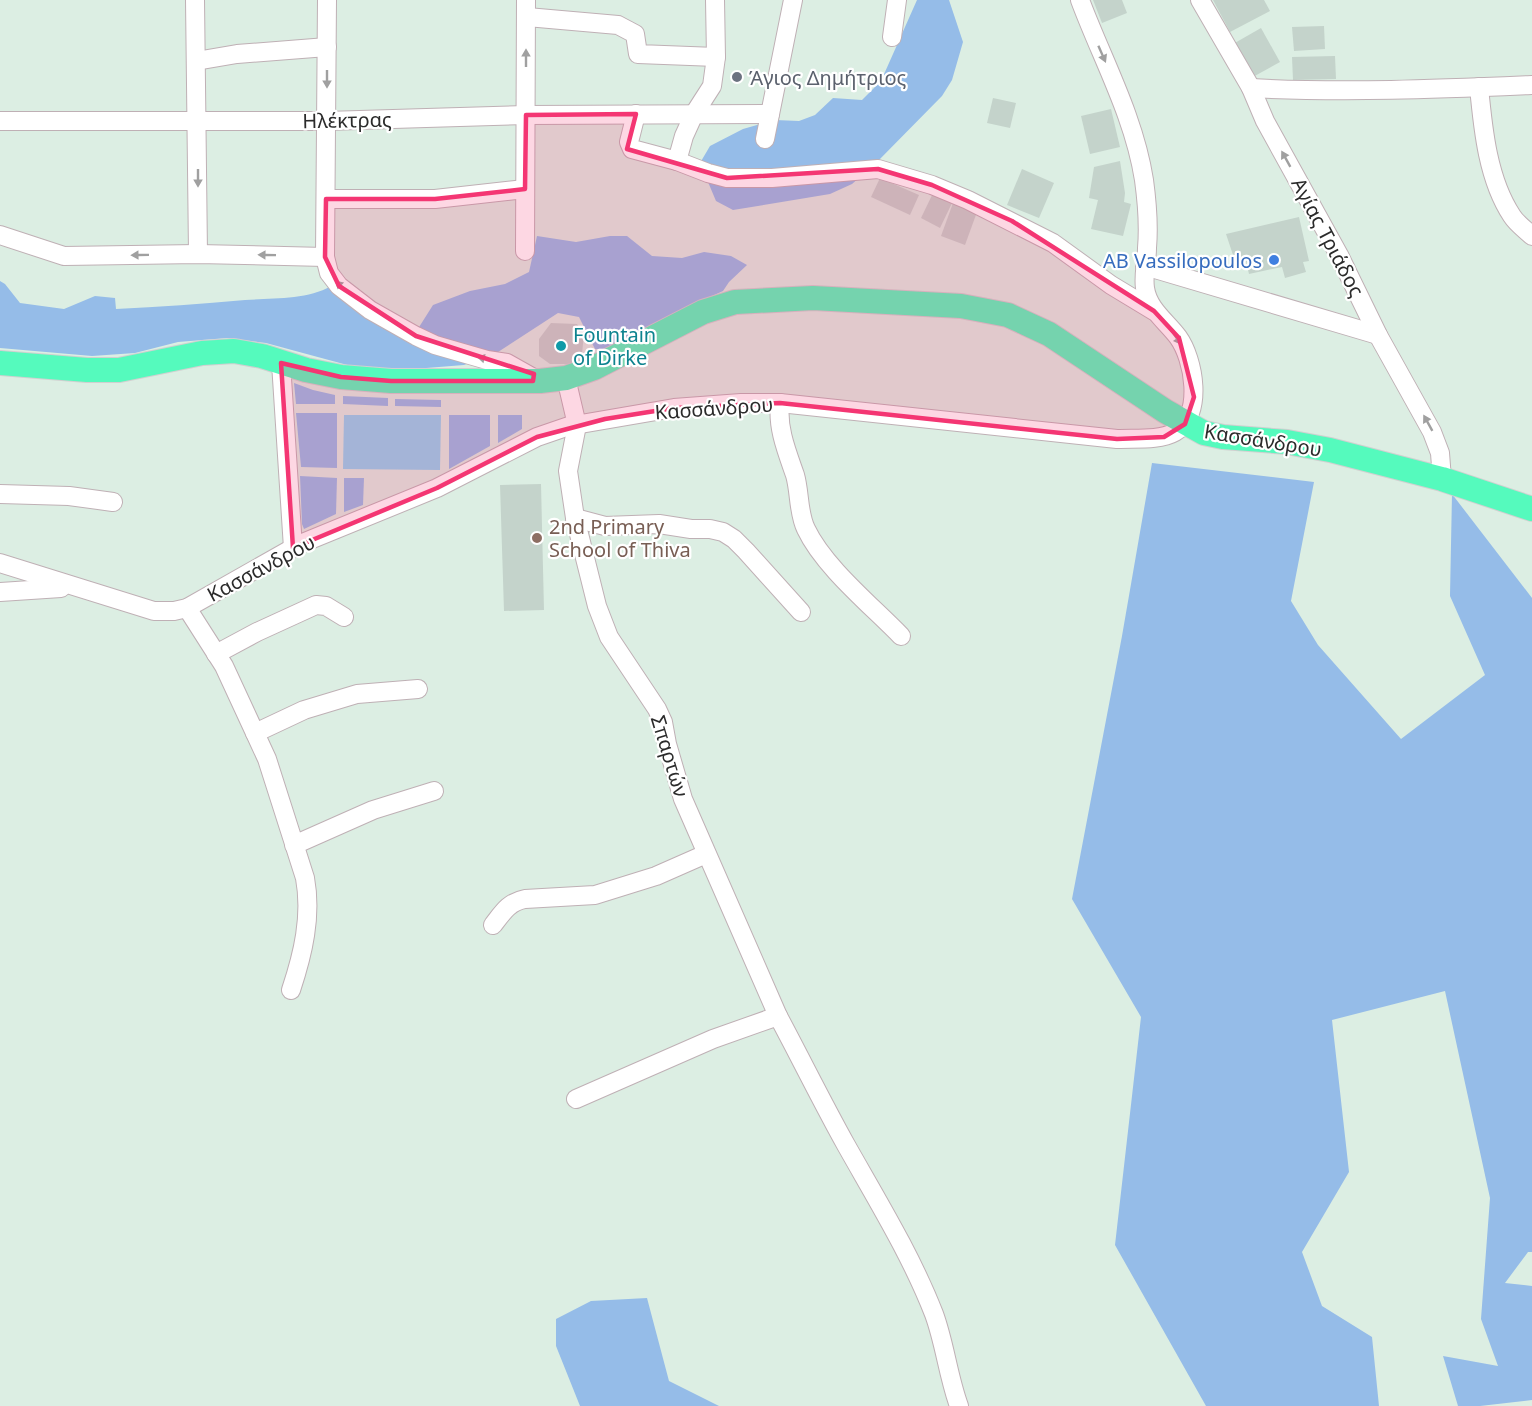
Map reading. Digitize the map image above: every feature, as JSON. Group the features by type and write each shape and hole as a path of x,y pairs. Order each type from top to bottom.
{"main road":[{"path":"0,363 87,370 119,370 202,353 234,351 262,356 306,370 351,378 392,381 540,381 566,378 594,368 703,312 735,302 813,298 961,306 1008,315 1049,334 1185,423"},
{"name":"Κασσάνδρου","path":"1185,423 1204,433 1287,442 1319,448 1443,479 1532,509"}],"street":[{"path":"195,0 198,254"},
{"path":"327,0 325,256 329,273 339,286 370,310 416,336 435,345 487,360 507,363 540,381"},
{"path":"677,161 684,136 694,114 712,86 716,57 715,0"},
{"path":"765,139 793,0"},
{"path":"892,37 897,0"},
{"path":"1080,0 1126,110 1136,143 1148,224 1145,289 1155,311 1179,338 1190,369 1194,397 1185,423"},
{"name":"Αγίας Τριάδος","path":"1200,0 1251,88 1265,121 1339,255 1378,335 1432,432 1440,453 1443,479"},
{"path":"525,251 526,8 618,25 635,34 638,54 716,57"},
{"path":"196,61 237,54 327,46"},
{"path":"1251,88 1301,91 1532,85"},
{"path":"1479,87 1482,123 1498,191 1513,218 1532,236"},
{"path":"636,114 629,147 633,151 677,161 708,173 737,179 878,169 932,185 986,208 1053,243 1111,285 1155,311"},
{"name":"Ηλέκτρας","path":"0,121 326,121 526,115 770,114"},
{"path":"326,199 435,199 525,189"},
{"path":"0,235 64,256 198,254 325,256"},
{"path":"1145,266 1378,335"},
{"path":"281,363 293,548"},
{"path":"566,378 577,425"},
{"name":"Κασσάνδρου","path":"0,563 154,610 174,611 187,608 293,548 437,488 537,437 577,425 674,408 741,403 780,404 1117,439 1164,437 1185,423"},
{"path":"780,404 778,416 781,431 796,480 805,527 814,543 834,568 901,636"},
{"name":"Σπαρτών","path":"577,425 568,471 575,518 597,606 609,637 657,709 663,722 683,800 778,1016 825,1107 905,1251 933,1313 944,1345 959,1406"},
{"path":"0,494 61,495 113,502"},
{"path":"575,518 605,526 659,524 723,532 746,551 801,612"},
{"path":"0,592 76,587"},
{"path":"216,654 316,605 326,606 344,617"},
{"path":"187,608 225,666 267,759 305,878 309,896 307,926 300,963 291,990"},
{"path":"255,734 284,718 349,696 380,691 418,689"},
{"path":"294,845 373,810 434,791"},
{"path":"493,924 513,901 595,895 656,876 706,854"},
{"path":"576,1099 713,1039 778,1016"}],"highlighted area":[{"path":"636,114 627,149 727,178 878,169 932,185 1012,221 1154,311 1179,338 1194,397 1185,424 1164,437 1117,439 780,403 674,408 605,419 537,437 437,488 293,548 281,363 341,377 391,381 533,381 534,374 416,336 339,286 325,257 326,199 435,199 525,189 526,115"}],"shaded area":[{"path":"917,0 949,0 963,42 952,80 942,96 877,162 852,184 830,194 733,210 716,201 700,163 710,146 743,129 775,120 799,121 815,115 833,98 862,100 881,81"},
{"path":"537,236 576,242 610,236 627,236 652,256 682,258 704,252 731,256 747,265 723,291 605,350 595,349 579,317 558,313 498,352 464,365 401,370 351,366 266,343 227,338 178,342 135,353 92,356 0,348 0,281 20,303 64,309 95,296 115,298 116,309 290,298 322,291 331,286 409,343 433,305 470,291 505,284 529,272"},
{"path":"294,383 335,395 335,404 296,404"},
{"path":"343,396 388,398 388,406 343,404"},
{"path":"395,399 441,400 441,407 395,406"},
{"path":"296,413 337,413 337,468 301,467"},
{"path":"344,415 441,415 440,470 343,469"},
{"path":"449,415 490,415 490,446 449,469"},
{"path":"498,415 522,415 522,429 498,443"},
{"path":"1152,463 1314,482 1291,601 1318,645 1401,739 1485,675 1450,596 1452,494 1532,598 1532,1252 1528,1252 1505,1283 1532,1286 1532,1400 1458,1406 1443,1356 1498,1366 1481,1319 1490,1198 1445,991 1332,1020 1349,1172 1302,1252 1322,1306 1372,1337 1379,1406 1206,1406 1115,1245 1141,1017 1072,899"},
{"path":"300,476 337,478 336,514 304,529 302,524"},
{"path":"344,478 364,478 363,505 344,512"},
{"path":"647,1298 669,1381 719,1406 580,1406 556,1346 556,1319 591,1301"}],"building":[{"path":"1093,0 1122,0 1127,13 1102,23"},
{"path":"1213,0 1264,0 1270,11 1230,32"},
{"path":"1324,26 1325,49 1294,51 1292,27"},
{"path":"1261,28 1280,62 1251,78 1233,44"},
{"path":"1335,56 1336,79 1293,80 1292,57"},
{"path":"993,98 1016,103 1010,128 987,123"},
{"path":"1111,109 1120,147 1090,154 1081,116"},
{"path":"1120,161 1125,193 1124,202 1131,204 1123,236 1091,229 1098,200 1089,198 1094,167"},
{"path":"1022,169 1054,183 1039,218 1007,205"},
{"path":"880,178 919,195 910,215 871,197"},
{"path":"934,191 953,201 940,228 921,218"},
{"path":"953,203 977,212 965,245 941,236"},
{"path":"1299,217 1309,261 1303,262 1306,272 1285,278 1282,267 1249,274 1245,257 1235,261 1226,234"},
{"name":"Fountain of Dirke","path":"551,323 577,324 584,334 582,354 574,364 550,364 539,356 539,339"},
{"path":"541,484 544,610 504,611 500,485"}],"place":[{"name":"Άγιος Δημήτριος","path":"737,77"},
{"name":"AB Vassilopoulos","path":"1274,260"},
{"name":"Fountain of Dirke","path":"561,346"},
{"name":"2nd Primary School of Thiva","path":"537,538"}]}
